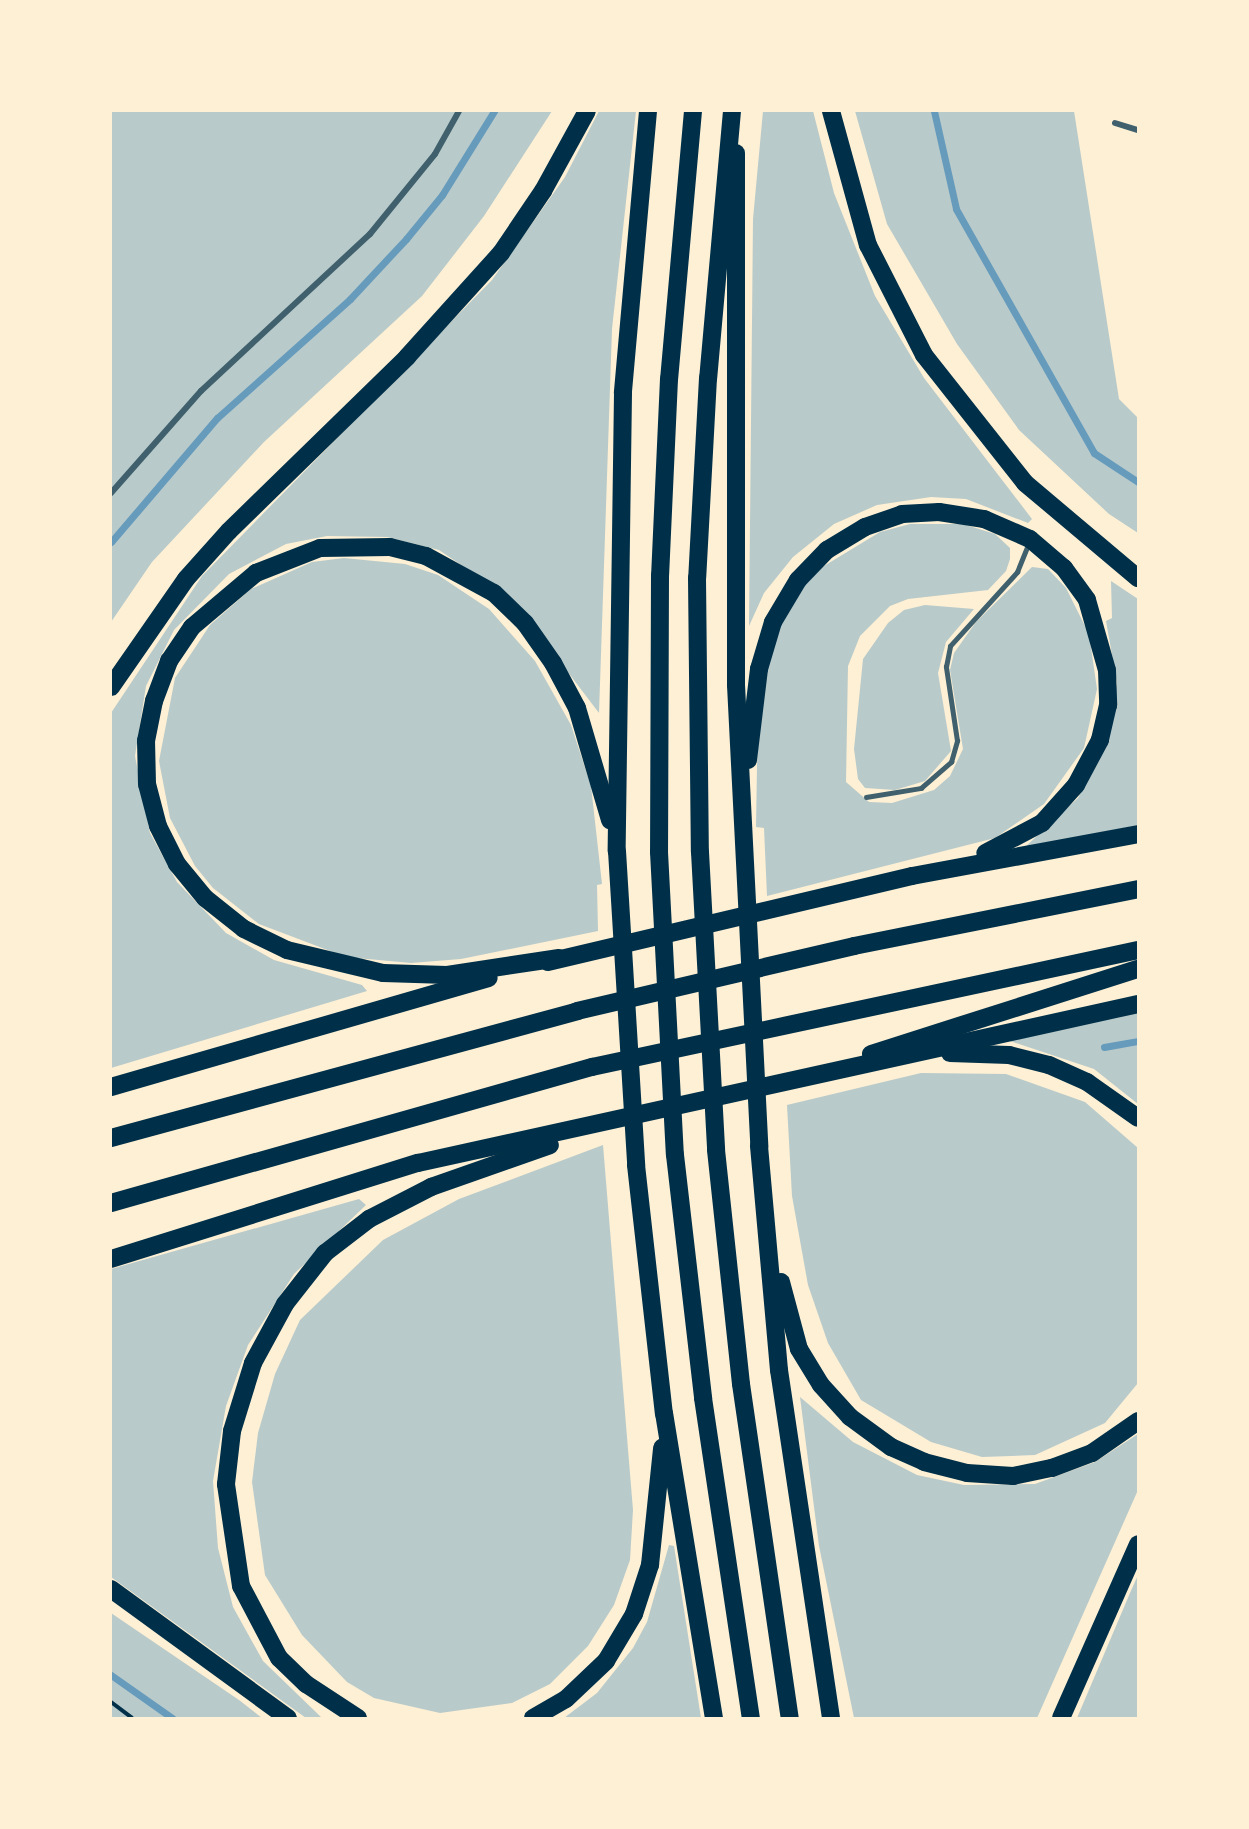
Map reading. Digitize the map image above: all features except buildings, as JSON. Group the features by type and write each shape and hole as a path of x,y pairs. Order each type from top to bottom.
{"highway":[{"path":"111,687 174,595 229,531 423,340 501,253 543,191 587,111"},
{"path":"648,111 623,393 617,851 636,1165 664,1413 714,1718"},
{"path":"693,111 666,448 659,852 675,1155 703,1398 751,1718"},
{"path":"734,111 736,685 759,1146 779,1370 831,1718"},
{"path":"734,111 710,355 697,578 700,852 716,1150 741,1384 790,1718"},
{"path":"831,111 868,245 924,355 1025,483 1138,578"},
{"path":"742,812 759,669 773,622 798,580 827,549 892,518 939,512 984,519 1029,539 1064,568 1087,600 1099,634 1108,705 1100,740 1076,784 1042,823 1004,847 912,876"},
{"path":"559,958 447,975 383,973 328,964 244,929 205,898 177,864 158,826 147,784 146,741 169,661 222,596 290,558 355,546 426,556 494,593 525,623 553,663 590,741 617,851"},
{"path":"111,1087 559,958 912,876 1138,834"},
{"path":"111,1138 577,1011 854,946 1138,889"},
{"path":"111,1203 592,1067 1138,950"},
{"path":"772,1086 1138,969"},
{"path":"111,1259 418,1163 605,1124 1138,1004"},
{"path":"926,1053 1009,1055 1049,1065 1087,1082 1138,1118"},
{"path":"358,1718 306,1684 279,1658 241,1586 226,1484 232,1431 253,1363 285,1304 325,1253 369,1219 431,1187 605,1124"},
{"path":"765,1198 800,1349 821,1385 850,1417 891,1447 967,1473 1013,1476 1092,1453 1138,1421"},
{"path":"532,1718 566,1699 606,1661 634,1614 650,1565 659,1509 664,1413"},
{"path":"1061,1718 1138,1544"},
{"path":"111,1589 288,1718"}],"street":[{"path":"111,493 201,391 370,234 435,154 459,111"},
{"path":"1115,123 1138,130"}],"lane":[{"path":"866,797 921,788 951,762 957,741 946,667 950,646 1017,572 1029,539"}],"path":[{"path":"111,1702 132,1718"}],"shaded area":[{"path":"111,111 552,111 484,216 422,296 264,442 152,562 111,622"},
{"path":"599,111 636,111 612,329 599,713 513,600 439,550 387,537 327,536 286,544 229,574 174,630 146,686 135,756 150,833 177,882 226,933 274,960 362,985 367,991 111,1068 111,713 202,576 492,280 565,177"},
{"path":"763,111 813,111 834,193 875,296 924,378 1032,519 1028,523 966,499 931,497 877,505 834,524 793,557 764,593 749,626 753,219"},
{"path":"855,111 1074,111 1119,399 1138,418 1138,533 1109,514 1019,430 957,344 887,224"},
{"path":"910,524 963,524 995,534 1010,548 1010,559 1006,571 988,590 908,599 890,606 860,636 848,666 846,782 869,802 892,803 934,790 950,776 963,749 950,670 954,653 976,622 1032,567 1048,569 1066,588 1089,634 1097,689 1084,748 1044,804 995,838 767,896 764,828 756,827 758,707 775,635 805,585 824,566 880,532"},
{"path":"344,558 405,564 438,575 489,609 535,661 571,725 591,786 602,884 597,885 598,931 461,959 411,963 346,957 259,924 213,888 195,866 170,818 159,761 175,678 210,625 251,589 312,562"},
{"path":"1111,581 1138,599 1138,825 1024,848 1078,798 1107,743 1117,683 1106,621 1112,618"},
{"path":"925,605 974,609 946,642 938,673 951,751 925,781 895,790 865,788 858,779 854,749 863,659 888,623 904,610"},
{"path":"1138,1012 1138,1104 1094,1069 1010,1041"},
{"path":"921,1073 1006,1074 1085,1102 1138,1148 1138,1383 1105,1423 1035,1455 982,1457 931,1442 861,1400 828,1343 808,1285 792,1196 787,1105"},
{"path":"603,1145 633,1510 630,1560 614,1605 588,1646 550,1684 512,1703 440,1713 374,1698 347,1682 302,1635 265,1575 252,1482 258,1433 275,1374 300,1320 383,1240 459,1199"},
{"path":"359,1199 366,1205 294,1274 248,1345 226,1406 213,1481 218,1548 233,1607 263,1661 322,1718 306,1718 111,1577 111,1269"},
{"path":"800,1397 853,1442 917,1475 964,1485 1035,1484 1095,1462 1138,1434 1138,1490 1037,1718 854,1718 819,1546"},
{"path":"669,1545 674,1546 701,1718 564,1718 597,1693 633,1648 647,1622"},
{"path":"1138,1575 1138,1718 1077,1718 1130,1593"},
{"path":"111,1613 239,1700 262,1718 111,1718"}],"waterway":[{"path":"111,542 217,418 350,299 406,239 442,195 494,111"},
{"path":"934,111 956,209 1094,453 1138,482"},
{"path":"1104,1047 1138,1041"},
{"path":"111,1675 172,1718"}]}
